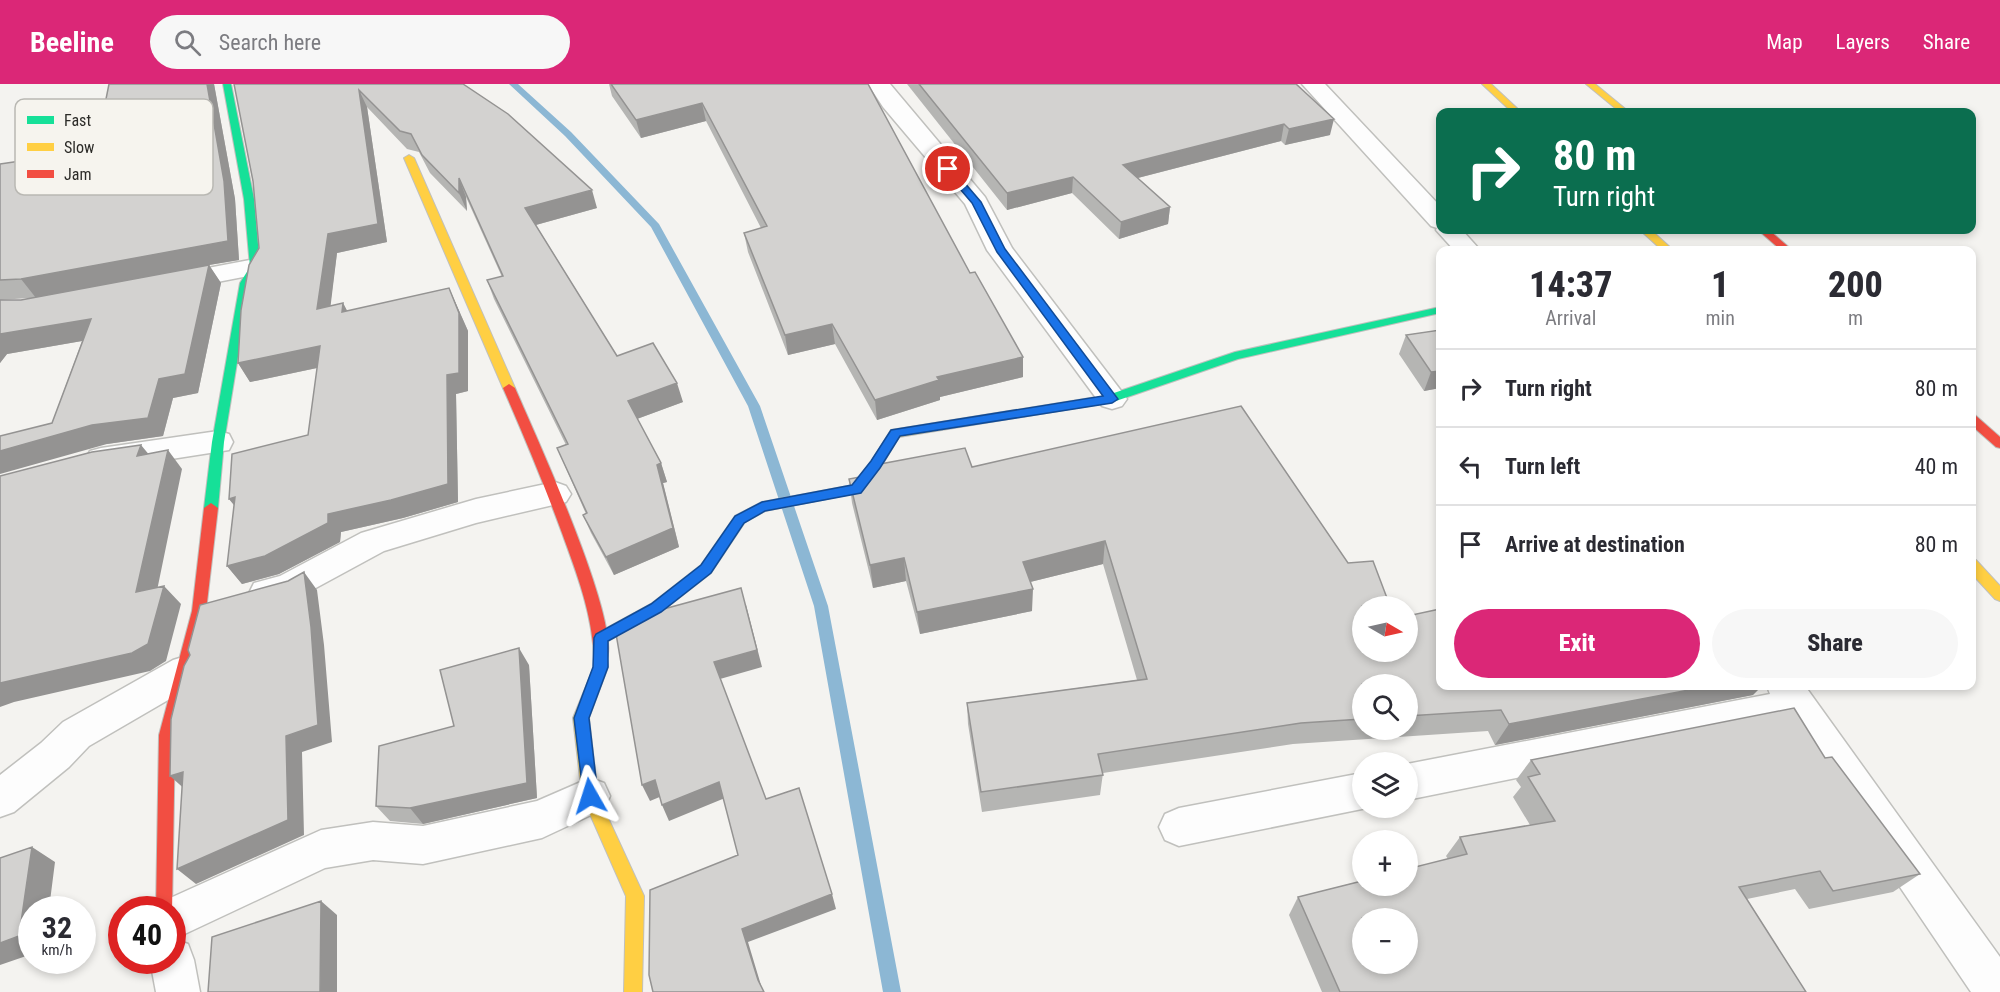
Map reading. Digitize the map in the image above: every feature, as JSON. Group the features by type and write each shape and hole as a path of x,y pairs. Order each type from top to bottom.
{"main road":[{"path":"165,896 168,735 186,671 199,610 218,442 245,284 255,267 249,199 227,84"},
{"path":"1486,84 1513,108"},
{"path":"1590,84 1620,108"},
{"path":"410,158 555,494 586,578 601,638 601,667 581,718 590,796 635,896 633,992"},
{"path":"1650,234 1663,246"},
{"path":"1768,234 1781,246"},
{"path":"601,638 656,608 706,569 740,519 762,507 856,489 876,465 896,433 1112,399 1235,356 1436,311"},
{"path":"1976,422 2000,444"},
{"path":"1976,569 2000,595"}],"street":[{"path":"879,84 891,102 976,202 1000,250 1112,399"},
{"path":"1313,84 1436,216"},
{"path":"1452,234 1464,246"},
{"path":"151,286 255,267"},
{"path":"76,466 108,457 218,442"},
{"path":"199,610 289,587 373,542 476,511 555,494"},
{"path":"0,799 55,755 76,734 186,671"},
{"path":"1418,780 1790,695 1998,992"},
{"path":"1179,827 1352,793"},
{"path":"186,912 321,849 373,841 423,845 542,819 590,796"},
{"path":"175,974 178,992"}],"building":[{"path":"109,84 207,84 210,99 106,99"},
{"path":"234,84 463,84 508,114 592,190 525,208 617,356 653,343 677,383 628,401 661,463 657,465 673,528 606,557 583,515 587,513 557,448 568,444 487,280 503,276 459,178 459,193 422,155 411,134 400,131 359,90 378,224 328,234 317,309 343,303 342,312 449,288 459,313 459,373 447,375 448,484 328,514 328,523 265,556 227,566 235,497 229,499 232,454 308,435 320,346 238,363 241,310 249,265 259,248 253,181"},
{"path":"611,84 868,84 970,273 975,272 1023,357 937,377 939,380 875,400 832,324 785,335 744,233 767,226 702,103 636,120"},
{"path":"919,84 1296,84 1334,119 1289,129 1284,124 1123,165 1170,207 1121,222 1073,177 1007,193"},
{"path":"213,118 224,181 228,241 21,279 0,280 0,164 15,162 15,195 213,195"},
{"path":"209,265 185,374 159,379 148,418 92,425 0,451 0,436 52,423 91,319 0,334 0,300 21,300"},
{"path":"1436,331 1436,371 1431,372 1406,335"},
{"path":"1241,406 1348,563 1373,561 1386,596 1352,596 1352,662 1418,662 1418,614 1436,610 1436,690 1689,690 1509,724 1501,710 1418,715 1418,674 1352,674 1352,720 1301,723 1098,754 1103,775 981,792 967,703 1147,679 1105,541 1023,562 1033,589 917,612 904,558 870,565 849,479 865,476 875,465 965,448 972,467"},
{"path":"141,445 137,456 168,450 136,592 164,586 148,644 132,653 0,683 0,476 92,452"},
{"path":"304,572 311,627 318,725 286,736 288,820 177,869 183,772 170,776 171,719 184,666 190,655 188,650 200,605 288,581"},
{"path":"741,588 757,650 714,662 766,799 799,788 832,894 742,929 764,992 653,992 649,975 650,890 738,855 719,782 662,805 655,780 642,785 615,628 638,616"},
{"path":"519,648 527,783 410,808 376,806 379,746 454,726 440,670"},
{"path":"1794,708 1825,758 1832,757 1920,874 1833,891 1820,871 1739,887 1806,992 1340,992 1298,897 1352,884 1352,896 1418,896 1418,866 1467,854 1460,837 1555,821 1528,777 1540,774 1531,760"},
{"path":"32,847 25,896 18,896 18,936 0,943 0,858"},
{"path":"321,901 320,992 208,992 212,937"}],"waterway":[{"path":"513,84 568,134 655,226 754,406 821,606 892,992"}],"traffic: fast":[{"path":"211,508 218,442 245,283 255,267 249,199 227,84"},
{"path":"1109,399 1235,356 1436,311"},
{"path":"601,638 656,608 706,569 740,519 762,507 857,489 871,472"}],"traffic: slow":[{"path":"1486,84 1513,108"},
{"path":"1590,84 1620,108"},
{"path":"409,158 509,388"},
{"path":"1650,234 1663,246"},
{"path":"871,472 895,433 1109,399"},
{"path":"1976,569 2000,595"},
{"path":"601,657 601,667 581,718 590,796 635,896 633,992"}],"traffic: jam":[{"path":"1768,234 1782,246"},
{"path":"509,388 550,483 592,598 596,612 601,657"},
{"path":"1976,422 2000,444"},
{"path":"165,896 167,735 199,611 211,508"}],"route":[{"path":"590,796 581,718 601,667 601,638 656,608 706,569 740,519 762,507 856,489 876,465 896,433 1112,399 1000,250 976,202 948,169"}]}
